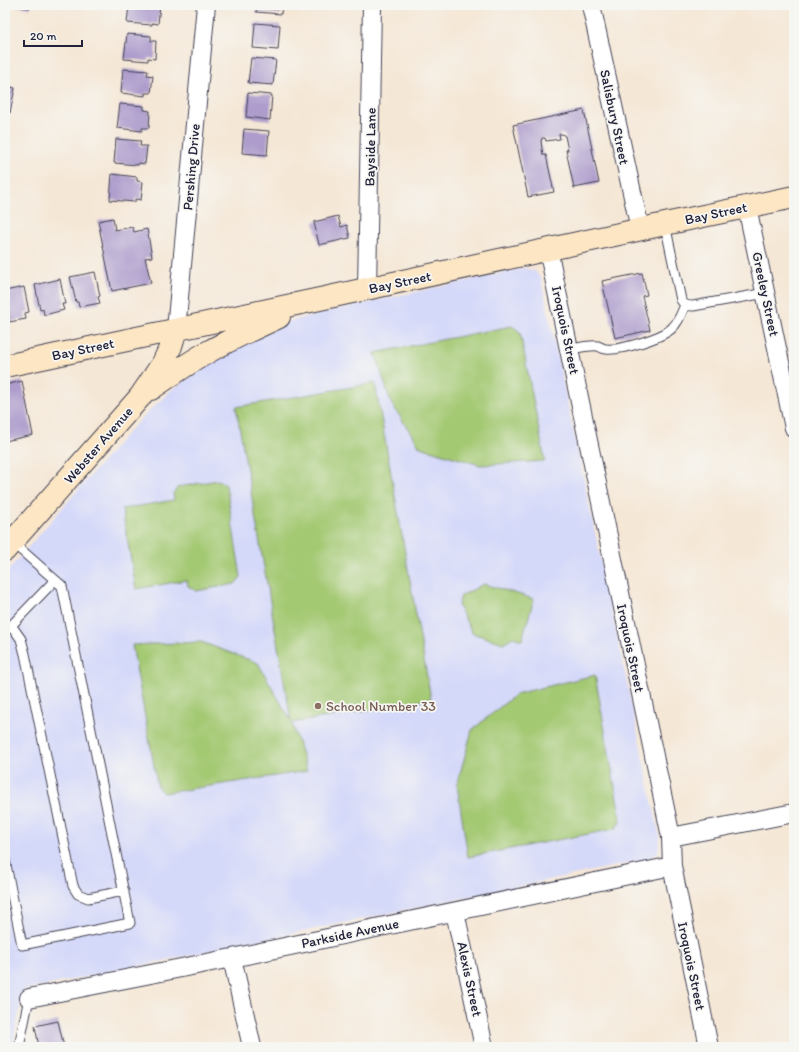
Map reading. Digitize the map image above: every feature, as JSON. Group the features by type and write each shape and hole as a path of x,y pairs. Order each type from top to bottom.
{"street":[{"name":"Pershing Drive","path":"176,330 206,5"},
{"name":"Bayside Lane","path":"368,288 372,5"},
{"name":"Salisbury Street","path":"591,5 640,229"},
{"name":"Bay Street","path":"5,366 794,197"},
{"name":"Greeley Street","path":"747,207 794,428"},
{"name":"Iroquois Street","path":"548,249 671,837 672,866 709,1047"},
{"path":"140,397 207,352 244,333 320,299"},
{"name":"Webster Avenue","path":"9,546 140,397 163,363 171,346 176,330"},
{"path":"671,837 794,813"},
{"name":"Parkside Avenue","path":"28,998 232,958 672,866"},
{"name":"Alexis Street","path":"455,912 484,1047"},
{"path":"232,958 252,1047"}],"lane":[{"path":"665,224 681,300 685,305 693,306 766,293"},
{"path":"570,349 587,346 598,346 606,349 619,348 649,340 666,333 674,326 685,305"},
{"path":"5,860 22,945 130,923 62,586 9,546"},
{"path":"55,580 8,628 21,639 25,654 73,886 78,894 88,898 124,891"},
{"path":"19,1047 28,998"}],"shaded area":[{"name":"School Number 33","path":"524,268 535,271 541,279 660,838 658,852 649,859 24,990 12,1047 5,1047 5,574 130,430 170,391 218,357 288,322 316,314"}],"green space":[{"path":"512,326 520,332 545,461 480,465 420,447 391,403 375,353"},
{"path":"375,383 431,699 292,723 307,771 164,793 158,788 132,645 201,642 258,663 291,721 236,407"},
{"path":"218,480 226,485 241,577 235,584 196,591 188,586 187,580 136,589 122,509 174,500 173,493 178,487"},
{"path":"484,584 534,599 522,640 513,637 503,643 472,633 458,605 461,596"},
{"path":"595,675 621,821 615,829 468,857 457,785 472,730 516,694"}],"building":[{"path":"17,5 31,5 30,8"},
{"path":"129,5 160,5 158,24 127,23"},
{"path":"257,5 282,5 281,14 256,12"},
{"path":"255,23 280,25 278,50 253,48"},
{"path":"127,34 151,36 151,41 156,41 155,59 148,58 148,61 124,59"},
{"path":"251,58 276,60 273,85 248,83"},
{"path":"123,69 148,71 147,75 153,76 151,93 145,93 145,96 121,93"},
{"path":"5,86 15,88 10,113 5,112"},
{"path":"248,93 272,95 270,120 246,117"},
{"path":"120,104 144,106 144,110 150,111 149,128 142,128 142,131 117,128"},
{"path":"584,110 599,183 574,188 566,150 568,150 565,136 559,134 560,139 546,141 545,138 542,138 541,142 543,155 546,155 554,192 528,197 513,125"},
{"path":"244,129 269,131 267,155 242,153"},
{"path":"116,139 141,141 140,146 147,146 145,164 139,163 138,165 114,163"},
{"path":"112,174 137,177 137,181 143,182 141,200 135,199 135,202 110,200"},
{"path":"338,216 341,227 347,225 350,238 319,245 314,222"},
{"path":"113,218 115,230 132,227 134,232 147,229 152,257 145,258 151,283 112,291 98,221"},
{"path":"95,272 100,303 79,307 78,302 76,302 70,277"},
{"path":"642,273 647,295 642,296 650,330 615,338 602,281"},
{"path":"60,279 65,304 62,304 64,310 44,315 43,309 40,310 35,285"},
{"path":"24,287 29,312 25,313 26,319 9,322 8,317 5,317 5,291"},
{"path":"22,381 33,435 5,441 5,385"},
{"path":"58,1021 64,1047 39,1047 35,1026"}],"place":[{"name":"School Number 33","path":"318,706"}]}
